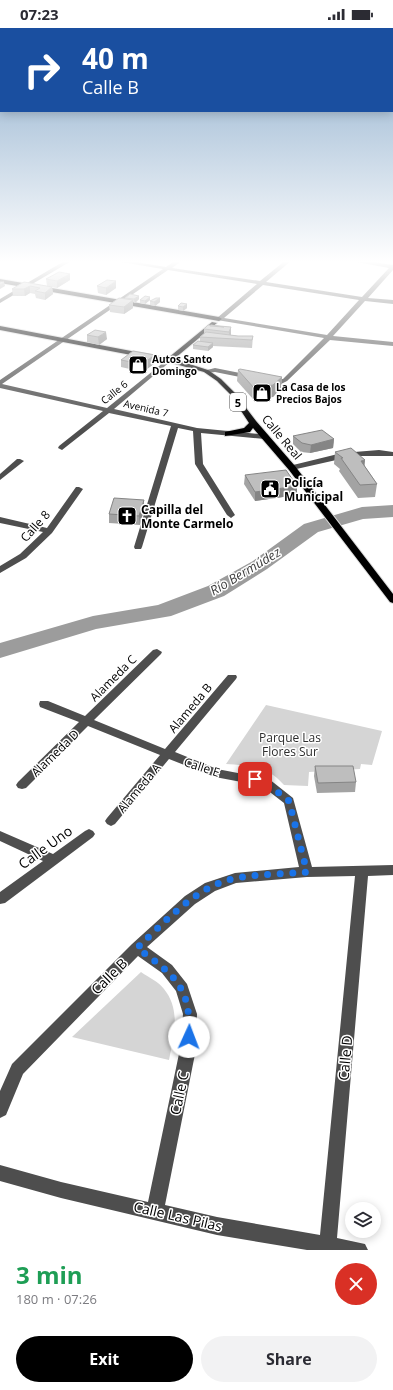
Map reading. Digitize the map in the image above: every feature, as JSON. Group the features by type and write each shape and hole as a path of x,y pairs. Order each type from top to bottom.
{"main road":[{"path":"208,317 219,319"},
{"name":"Calle 6","path":"169,360 219,319"},
{"name":"5","path":"0,328 169,360 206,371"},
{"name":"Calle Real","path":"206,371 219,380 232,393 265,437 292,468 393,600"},
{"path":"228,434 247,430 254,422"}],"street":[{"path":"0,384 97,317"},
{"path":"206,371 215,370 281,382 328,338 347,317"},
{"path":"219,319 328,338 393,344"},
{"name":"Calle 6","path":"62,448 169,360"},
{"name":"Avenida 7","path":"0,384 197,430 265,437"},
{"path":"138,547 175,425"},
{"path":"197,430 199,464 231,515"},
{"path":"292,468 357,452 372,451 393,454"},
{"path":"0,478 20,461"},
{"name":"Calle 8","path":"0,570 24,556 49,531 79,489"},
{"path":"0,520 49,531"},
{"name":"Alameda C","path":"87,722 157,652"},
{"name":"Alameda B","path":"167,755 232,677"},
{"name":"Calle E","path":"44,704 167,755 215,773 265,782 289,801 307,872"},
{"name":"Alameda D","path":"22,785 87,722"},
{"name":"Alameda A","path":"111,821 167,755"},
{"name":"Calle Uno","path":"0,899 89,834"},
{"path":"0,836 54,860"},
{"name":"Calle B","path":"0,1110 18,1068 137,948 190,900 210,887 235,878 307,872 362,872 393,870"},
{"name":"Calle D","path":"328,1244 362,872"},
{"name":"Calle C","path":"137,948 166,969 182,988 190,1014 188,1049 155,1210"},
{"name":"Calle Las Pilas","path":"0,1173 61,1190 155,1210 217,1226 359,1250"}],"green space":[{"name":"Parque Las Flores Sur","path":"266,705 382,731 372,765 361,764 360,769 309,772 308,786 284,785 278,778 265,770 250,766 226,764"},
{"path":"141,972 162,986 173,1006 175,1023 169,1060 72,1037"}],"building":[{"path":"208,325 231,327 229,332 204,329"},
{"path":"95,330 106,332 98,337 87,335"},
{"path":"206,332 238,336 253,336 252,340 200,337"},
{"path":"198,341 213,343 208,347 193,345"},
{"path":"133,351 155,355 142,364 121,360"},
{"path":"240,369 282,377 273,385 254,388 238,370"},
{"path":"322,430 334,439 311,445 302,443 293,436"},
{"path":"351,448 365,460 361,461 377,484 360,485 341,458 343,458 335,452"},
{"path":"286,470 297,486 255,492 245,475"},
{"path":"114,498 144,500 139,516 109,514"},
{"path":"315,766 353,766 356,782 318,783"}],"waterway":[{"name":"Río Bermúdez","path":"0,651 93,623 163,611 216,591 260,565 311,528 362,513 393,511"}],"place":[{"name":"Autos Santo Domingo","path":"138,365"},
{"name":"La Casa de los Precios Bajos","path":"262,393"},
{"name":"Policía Municipal","path":"270,489"},
{"name":"Capilla del Monte Carmelo","path":"127,516"}],"route":[{"path":"189,1037 190,1014 182,988 166,969 137,948 190,900 210,887 235,878 307,872 289,801 265,782 255,779"}]}
